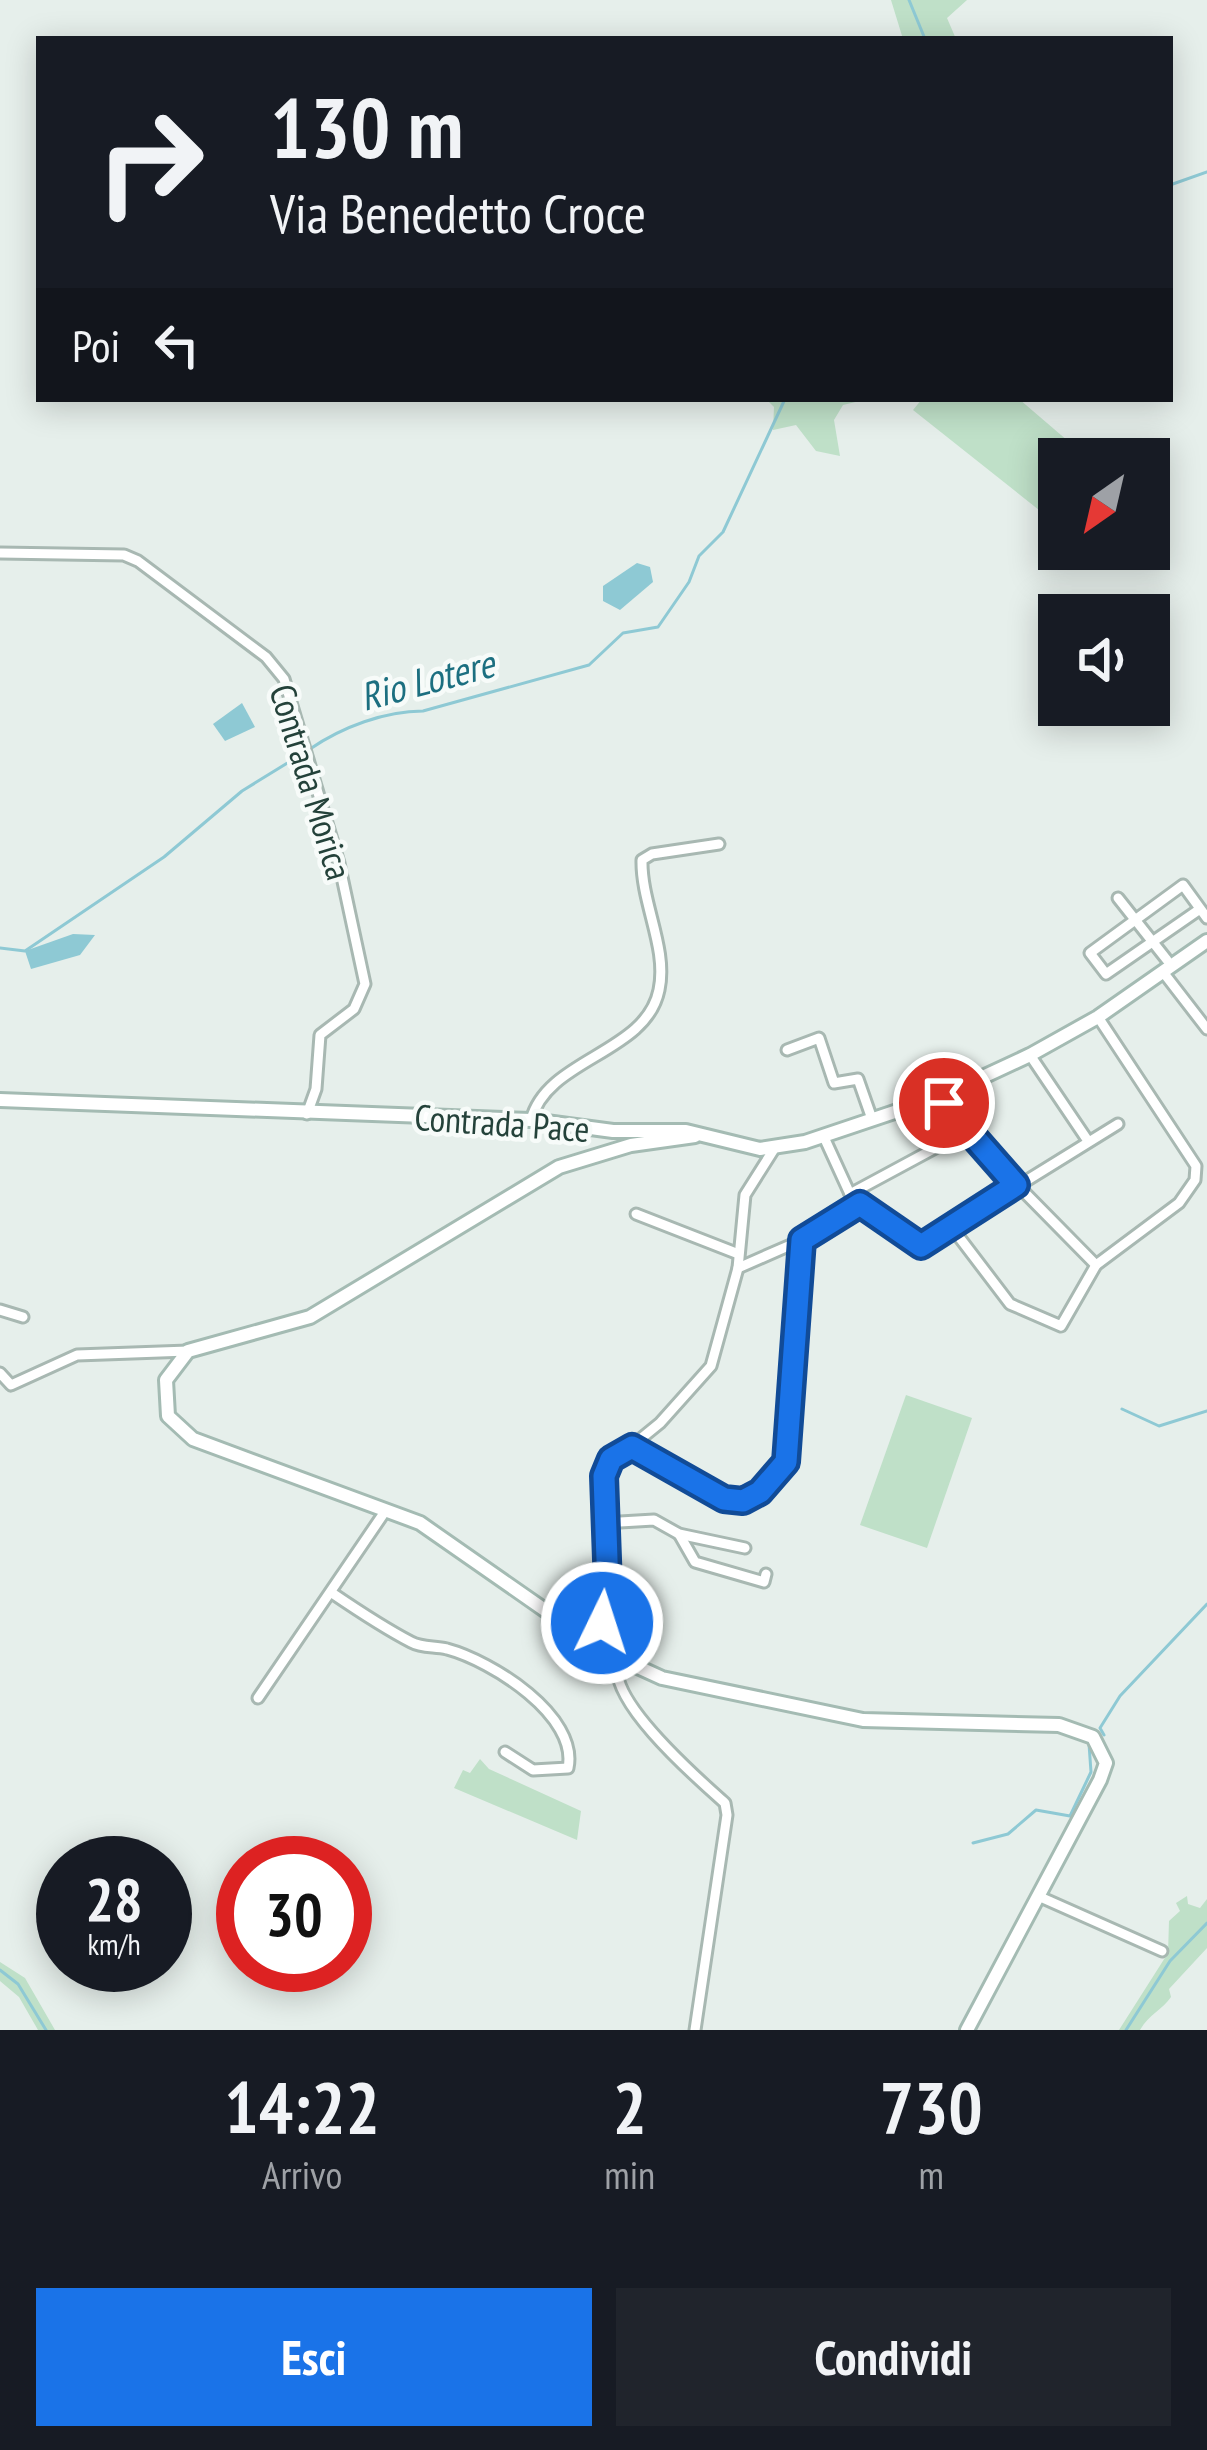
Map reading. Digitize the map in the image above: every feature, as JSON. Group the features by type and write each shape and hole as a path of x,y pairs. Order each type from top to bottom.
{"main road":[{"path":"967,2030 1106,1763 1099,1742 1084,1730 863,1720 662,1678 619,1660 444,1536 177,1430 164,1390 172,1367 188,1352 310,1317 559,1167 631,1145 695,1136 774,1149 942,1096 1098,1017 1207,941"},
{"name":"Contrada Pace","path":"0,1100 531,1120 613,1131 686,1131 695,1136"}],"street":[{"name":"Contrada Morica","path":"0,553 124,555 138,561 266,657 284,679 339,862 365,984 354,1009 320,1035 316,1089 307,1114"},
{"path":"531,1120 544,1091 634,1028 658,994 661,973 642,860 652,854 719,844"},
{"path":"1183,884 1204,914 1106,974 1090,953 1183,884"},
{"path":"1118,898 1153,942 1207,1029"},
{"path":"953,1229 1010,1304 1055,1326 1064,1324 1096,1265 1179,1203 1196,1174 1098,1017"},
{"path":"787,1050 819,1039 834,1083 859,1079 872,1119"},
{"path":"1030,1055 1088,1141"},
{"path":"942,1096 965,1132 1096,1265"},
{"path":"823,1135 850,1194 921,1246 1118,1124"},
{"path":"850,1194 965,1132"},
{"path":"593,1643 608,1587 603,1523 606,1467 705,1376 737,1268 747,1190 772,1160 774,1149"},
{"path":"737,1268 802,1240 860,1204"},
{"path":"635,1214 736,1253"},
{"path":"632,1447 724,1499 743,1501 760,1492 786,1462 802,1240"},
{"path":"0,1310 23,1317"},
{"path":"0,1373 10,1384 77,1355 188,1352"},
{"path":"259,1698 386,1510"},
{"path":"603,1523 654,1520 679,1534 745,1548"},
{"path":"679,1534 695,1562 764,1582 766,1574"},
{"path":"332,1593 416,1645 448,1649 508,1675 567,1735 572,1749 568,1768 533,1770 505,1752"},
{"path":"619,1660 616,1680 635,1713 725,1803 728,1831 695,2030"},
{"path":"1038,1896 1162,1951"}],"green space":[{"path":"891,0 967,0 947,18 955,36 902,36"},
{"path":"769,402 856,402 843,405 834,420 840,456 816,451 796,425 773,430 774,407"},
{"path":"920,402 1022,402 1064,438 1038,438 1038,509 913,410"},
{"path":"906,1395 972,1418 927,1548 860,1525"},
{"path":"480,1759 489,1769 581,1811 577,1840 454,1788 463,1770 470,1773"},
{"path":"1187,1896 1188,1904 1200,1908 1207,1899 1207,1948 1140,2030 1119,2030 1168,1953 1169,1921 1180,1911 1176,1903"},
{"path":"0,1962 25,1978 55,2030 38,2030 19,1997 0,1981"}],"water":[{"path":"637,563 650,567 653,582 620,610 603,601 603,586"},
{"path":"242,703 255,727 225,741 213,724"},
{"path":"73,934 95,935 80,955 31,969 25,951"}],"waterway":[{"path":"909,0 924,36"},
{"path":"1173,184 1207,172"},
{"name":"Rio Lotere","path":"310,749 379,717 423,711 589,665 623,633 658,627 689,582 699,556 723,532 784,402"},
{"name":"Rio Lotere","path":"0,948 25,951 164,857 242,791 302,754"},
{"path":"1122,1409 1159,1426 1207,1411"},
{"path":"1104,1735 1100,1728 1120,1696 1207,1604"},
{"path":"973,1843 1008,1834 1036,1810 1070,1816 1091,1772 1089,1744"},
{"path":"1126,2030 1170,1961 1207,1923"},
{"path":"0,1970 18,1984 46,2030"}],"route":[{"path":"602,1623 608,1587 604,1476 611,1459 632,1447 724,1499 743,1501 760,1492 786,1462 802,1240 860,1204 921,1246 1016,1185 944,1103"}]}
